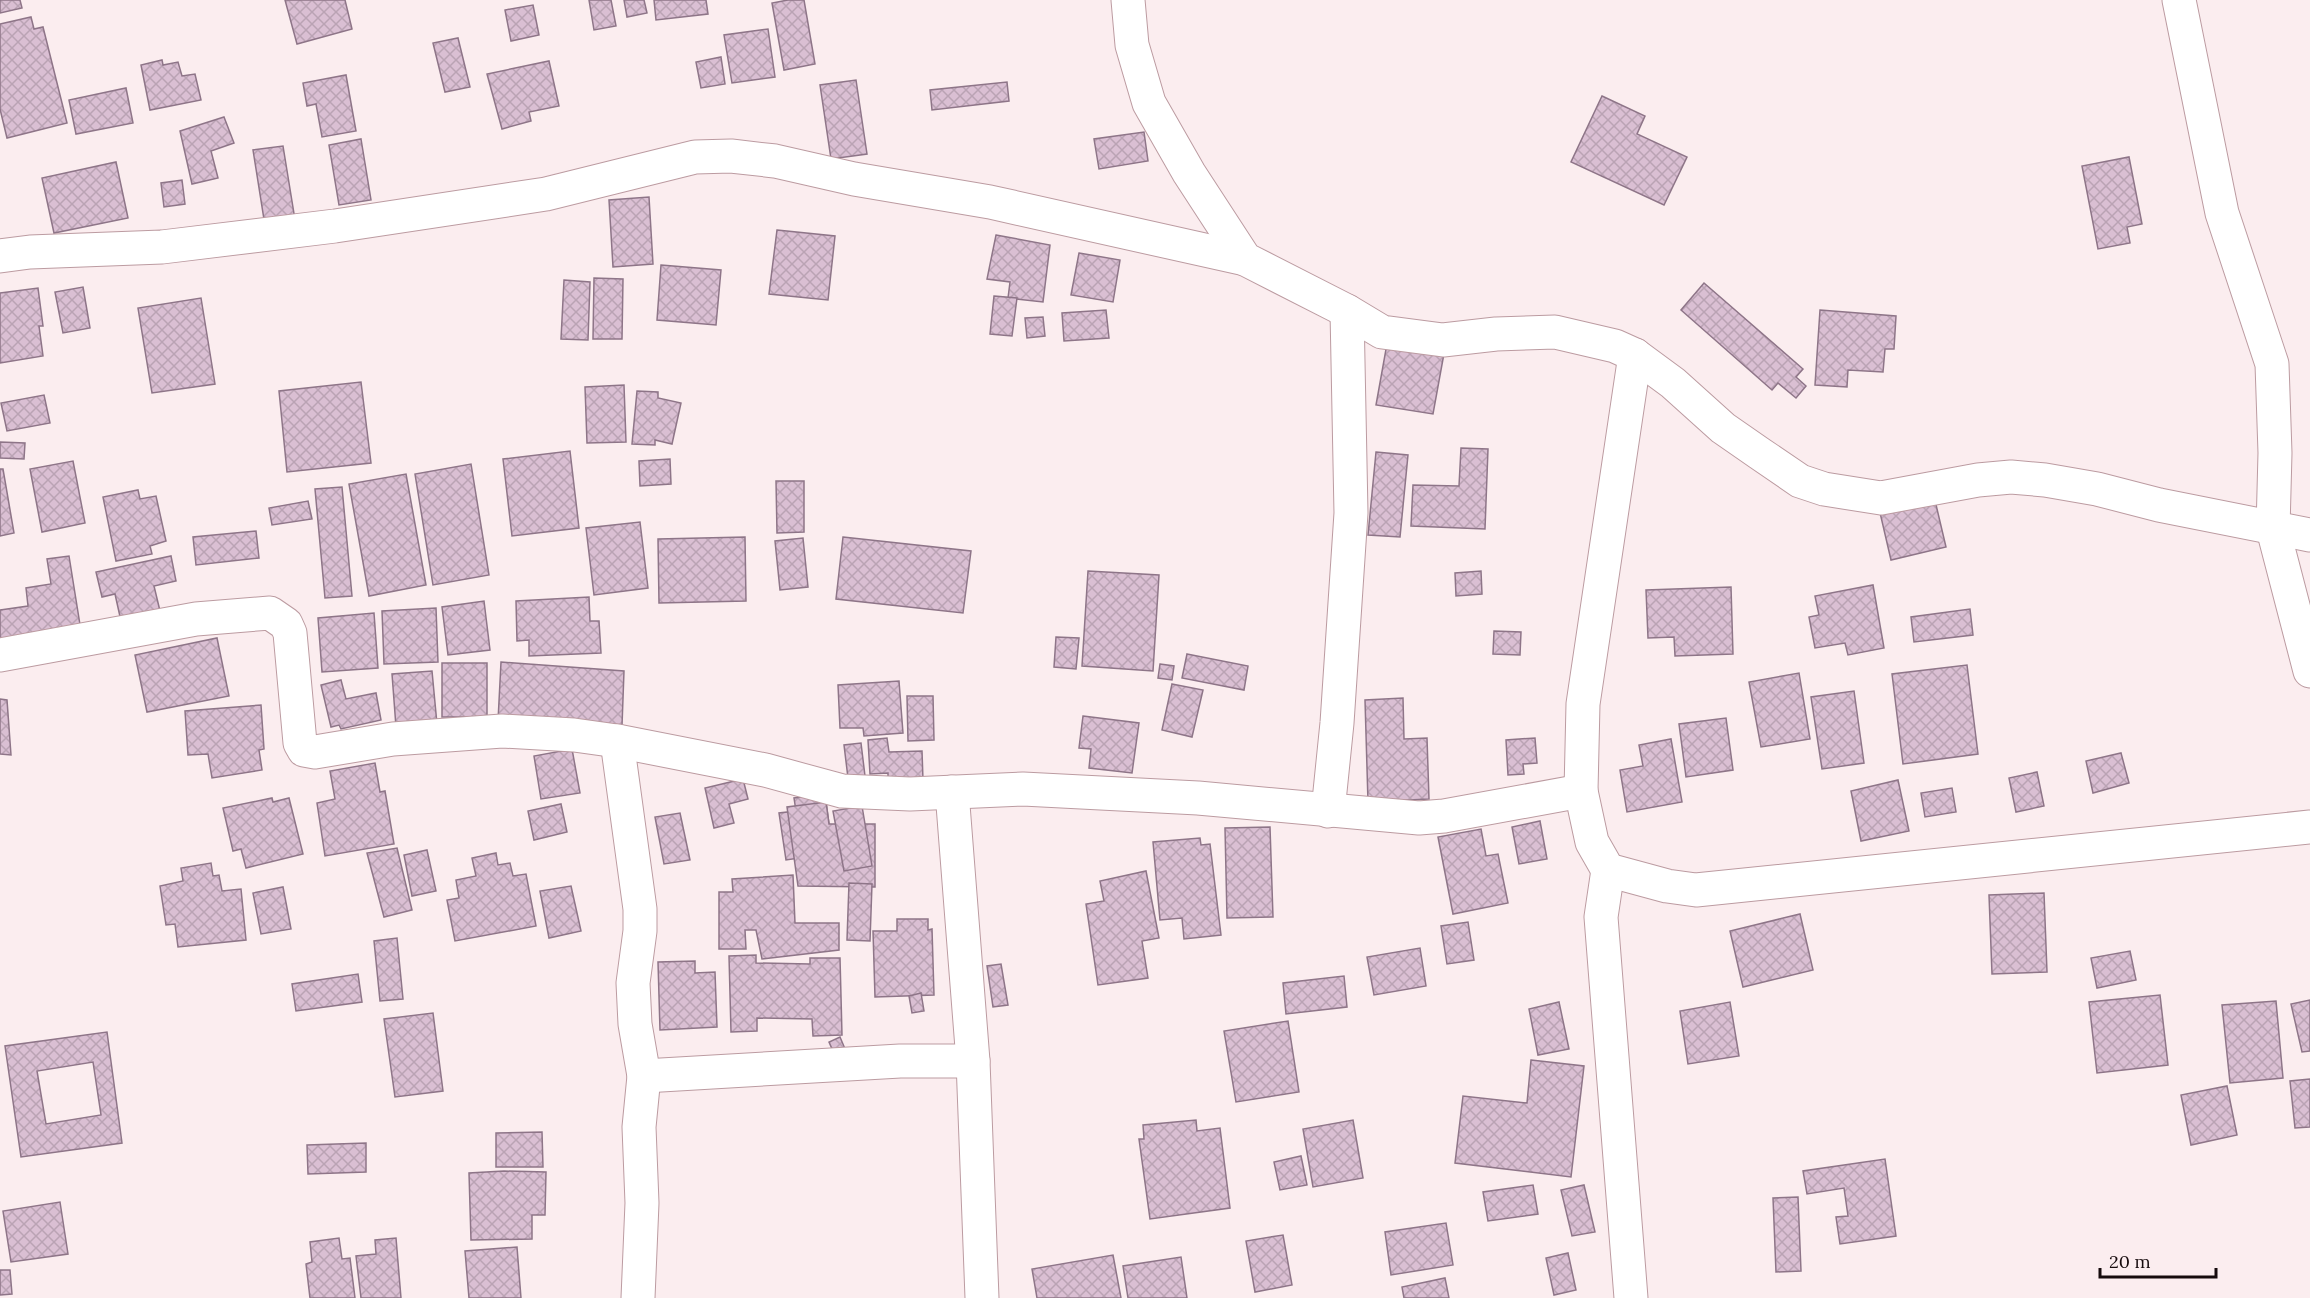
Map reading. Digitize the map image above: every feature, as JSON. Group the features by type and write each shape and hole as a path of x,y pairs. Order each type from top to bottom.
{"street":[{"path":"1128,0 1132,45 1149,103 1245,259"},
{"path":"2179,0 2222,213 2272,364 2275,453 2273,529 2310,671"},
{"path":"0,256 30,252 162,247 335,226 546,194 695,157 713,155 775,161 854,179 990,202 1245,259 1347,311 1382,332 1443,340 1496,334 1556,332 1615,346 1635,355 1673,383 1732,434 1800,481 1824,489 1881,498 1978,480 2011,477 2045,480 2310,535"},
{"path":"1328,811 1337,723 1351,513 1347,311"},
{"path":"1631,1298 1602,917 1608,870 1592,842 1581,791 1583,704 1635,355"},
{"path":"0,655 196,619 270,614 280,618 290,633 300,743 304,750 315,752 393,739 502,731 574,735 617,741 765,770 842,790 910,794 1023,789 1283,804 1390,817 1444,816 1581,791"},
{"path":"617,741 640,909 640,931 633,982 635,1024 644,1076 639,1127 642,1203 638,1298"},
{"path":"952,792 973,1062 982,1298"},
{"path":"1608,870 1667,886 1696,891 2310,827"},
{"path":"644,1076 900,1061 973,1062"}],"building":[{"path":"0,0 20,0 22,8 0,13"},
{"path":"285,0 345,0 352,29 297,44"},
{"path":"589,0 611,0 616,26 594,30"},
{"path":"624,0 644,0 647,13 627,17"},
{"path":"654,0 706,0 708,14 656,20"},
{"path":"804,0 815,64 784,70 772,3"},
{"path":"533,5 539,35 511,41 505,10"},
{"path":"31,17 34,29 43,27 67,123 7,138 0,109 0,24"},
{"path":"768,29 775,77 732,83 724,35"},
{"path":"458,38 470,87 445,92 433,43"},
{"path":"721,57 725,84 701,88 696,62"},
{"path":"162,60 163,65 178,62 182,76 195,74 201,100 150,110 141,65"},
{"path":"549,61 559,106 529,112 531,121 502,129 487,74"},
{"path":"346,75 356,131 322,137 316,104 307,106 303,83"},
{"path":"856,80 867,154 831,159 820,85"},
{"path":"1007,82 1009,101 932,110 930,90"},
{"path":"126,88 133,123 76,134 69,100"},
{"path":"1602,96 1645,116 1637,134 1687,157 1664,205 1571,162"},
{"path":"224,117 234,143 211,151 218,178 192,184 180,131"},
{"path":"1144,132 1148,161 1099,169 1094,139"},
{"path":"361,139 371,200 339,205 329,145"},
{"path":"283,146 296,226 266,232 253,150"},
{"path":"2129,157 2142,224 2127,227 2130,243 2098,249 2082,166"},
{"path":"116,162 128,218 54,233 42,178"},
{"path":"182,180 185,204 164,207 161,183"},
{"path":"649,197 653,264 613,267 609,200"},
{"path":"777,230 835,236 828,300 769,294"},
{"path":"996,235 1050,245 1043,302 1008,298 1010,282 987,279"},
{"path":"1079,253 1120,260 1113,302 1071,295"},
{"path":"661,265 721,270 716,325 657,320"},
{"path":"594,278 623,279 622,339 593,339"},
{"path":"564,280 590,282 588,340 561,339"},
{"path":"1704,283 1803,369 1796,377 1806,386 1796,398 1778,383 1772,390 1681,310"},
{"path":"83,287 90,328 63,333 55,292"},
{"path":"38,288 43,326 39,326 43,356 0,363 0,293"},
{"path":"994,296 1017,298 1012,336 990,334"},
{"path":"201,298 215,384 152,393 138,308"},
{"path":"1106,310 1109,338 1064,341 1062,313"},
{"path":"1820,310 1896,316 1894,349 1885,349 1883,372 1848,370 1847,387 1815,385"},
{"path":"1043,317 1045,336 1027,338 1025,318"},
{"path":"1388,338 1445,348 1433,414 1376,405"},
{"path":"361,382 371,463 287,472 279,391"},
{"path":"624,385 626,442 587,443 585,387"},
{"path":"637,391 658,392 658,398 681,403 672,444 655,440 655,445 632,444"},
{"path":"44,395 50,423 7,431 1,403"},
{"path":"0,442 25,443 24,459 0,458"},
{"path":"1461,448 1488,449 1485,529 1411,526 1413,485 1459,486"},
{"path":"570,451 579,528 512,536 503,459"},
{"path":"1376,452 1408,455 1400,537 1368,535"},
{"path":"670,459 671,484 640,486 639,461"},
{"path":"73,461 85,523 42,532 30,469"},
{"path":"471,464 489,575 433,585 415,474"},
{"path":"0,469 3,469 14,533 0,536"},
{"path":"406,474 426,585 369,596 349,484"},
{"path":"776,481 804,481 804,532 777,533"},
{"path":"342,487 352,596 325,598 315,489"},
{"path":"138,490 140,499 156,496 166,541 150,546 152,554 116,561 103,497"},
{"path":"1933,492 1946,547 1891,560 1878,504"},
{"path":"308,501 312,519 272,525 269,508"},
{"path":"640,522 648,588 594,595 586,528"},
{"path":"256,531 259,558 196,565 193,537"},
{"path":"745,537 746,601 659,603 658,539"},
{"path":"843,537 971,551 963,613 836,599"},
{"path":"803,538 808,587 780,590 775,541"},
{"path":"69,556 81,631 0,640 0,610 28,606 26,588 51,584 47,559"},
{"path":"171,556 176,581 154,586 160,611 121,621 115,594 102,597 96,572"},
{"path":"1088,571 1159,575 1153,671 1082,666"},
{"path":"1481,571 1482,594 1456,596 1455,573"},
{"path":"1873,585 1884,648 1848,655 1845,643 1815,648 1809,617 1819,615 1815,596"},
{"path":"1731,587 1733,654 1675,656 1674,637 1648,638 1646,590"},
{"path":"589,597 590,621 599,621 601,653 529,656 529,640 517,641 516,601"},
{"path":"484,601 490,650 448,655 442,607"},
{"path":"436,608 438,662 384,664 382,611"},
{"path":"1970,609 1973,635 1914,642 1911,617"},
{"path":"374,613 378,668 322,672 318,618"},
{"path":"1494,631 1521,632 1520,655 1493,654"},
{"path":"1056,637 1079,638 1076,669 1054,667"},
{"path":"217,638 229,696 147,712 135,655"},
{"path":"1187,654 1248,666 1244,690 1182,678"},
{"path":"501,662 624,671 622,726 498,721"},
{"path":"442,663 487,663 487,717 442,717"},
{"path":"1160,664 1174,666 1172,680 1158,678"},
{"path":"1967,665 1978,754 1903,764 1892,674"},
{"path":"432,671 437,724 396,727 392,674"},
{"path":"1799,673 1810,739 1761,747 1749,682"},
{"path":"341,680 346,699 376,693 381,720 341,729 339,725 331,727 321,685"},
{"path":"899,681 903,733 864,736 863,728 840,728 838,685"},
{"path":"1172,684 1203,690 1192,737 1162,730"},
{"path":"1854,691 1864,763 1822,769 1811,697"},
{"path":"907,696 933,696 934,740 908,741"},
{"path":"1403,698 1404,739 1427,738 1429,799 1368,802 1365,700"},
{"path":"0,699 7,700 11,755 0,754"},
{"path":"261,705 264,749 259,750 262,770 212,778 208,754 188,755 185,711"},
{"path":"1083,716 1139,723 1132,773 1089,768 1091,749 1079,748"},
{"path":"1726,718 1733,770 1686,777 1679,724"},
{"path":"887,738 889,752 922,751 923,780 888,781 888,773 870,774 868,740"},
{"path":"1535,738 1537,763 1523,764 1524,774 1508,775 1506,740"},
{"path":"1671,739 1682,802 1627,812 1620,770 1643,766 1639,745"},
{"path":"861,743 865,776 848,778 844,745"},
{"path":"572,749 580,793 541,799 534,756"},
{"path":"2121,753 2129,783 2093,793 2086,761"},
{"path":"375,763 380,792 385,791 394,844 325,856 317,803 335,799 330,771"},
{"path":"2037,772 2044,806 2016,812 2009,778"},
{"path":"743,779 748,799 729,804 734,823 714,828 705,788"},
{"path":"1898,780 1909,831 1861,841 1851,791"},
{"path":"1952,788 1956,812 1925,817 1921,793"},
{"path":"825,794 833,853 786,860 779,813 796,811 794,798"},
{"path":"272,798 273,802 289,798 303,854 246,868 241,849 233,851 223,808"},
{"path":"826,802 829,824 875,824 875,887 798,886 787,807"},
{"path":"561,804 567,832 534,840 528,811"},
{"path":"862,806 872,866 844,871 833,811"},
{"path":"680,813 690,860 664,864 655,817"},
{"path":"1540,821 1547,859 1519,864 1512,827"},
{"path":"1270,827 1273,917 1227,918 1225,828"},
{"path":"1481,829 1486,856 1498,854 1508,903 1453,914 1438,837"},
{"path":"1200,838 1201,845 1210,844 1221,935 1184,939 1182,918 1160,920 1153,842"},
{"path":"397,848 412,910 384,917 367,853"},
{"path":"427,850 436,891 412,896 404,855"},
{"path":"496,853 498,865 510,863 513,876 526,874 536,926 455,941 447,900 459,898 456,880 476,876 472,858"},
{"path":"211,863 213,876 219,875 222,891 241,889 246,940 178,947 175,924 166,925 160,886 183,881 181,868"},
{"path":"1146,871 1159,938 1142,941 1148,978 1098,985 1086,904 1104,901 1100,881"},
{"path":"793,875 795,923 839,923 839,950 762,959 756,930 745,930 746,949 719,949 719,892 733,892 732,879"},
{"path":"849,883 872,884 870,941 847,940"},
{"path":"571,886 581,931 549,938 540,891"},
{"path":"283,887 291,929 261,934 253,893"},
{"path":"2044,893 2047,972 1992,974 1989,895"},
{"path":"1800,914 1813,970 1743,987 1730,931"},
{"path":"897,919 928,919 928,930 932,929 934,995 875,997 873,931 897,931"},
{"path":"1468,922 1474,960 1447,964 1441,926"},
{"path":"397,938 403,999 380,1001 374,941"},
{"path":"1420,948 1426,986 1374,995 1367,957"},
{"path":"2130,951 2136,980 2097,988 2091,958"},
{"path":"756,955 756,963 810,964 810,958 840,958 842,1035 813,1036 812,1019 757,1018 757,1031 731,1032 729,956"},
{"path":"695,961 695,973 715,972 717,1027 660,1030 658,962"},
{"path":"1001,964 1008,1005 993,1007 987,966"},
{"path":"358,974 362,1002 296,1011 292,984"},
{"path":"1344,976 1347,1007 1286,1014 1283,983"},
{"path":"921,993 924,1011 912,1013 909,996"},
{"path":"2160,995 2168,1065 2097,1073 2089,1002"},
{"path":"2310,1000 2310,1051 2302,1052 2291,1004"},
{"path":"2276,1001 2283,1078 2230,1083 2222,1005"},
{"path":"1559,1002 1569,1049 1538,1055 1529,1009"},
{"path":"1730,1002 1739,1056 1688,1064 1680,1011"},
{"path":"433,1013 443,1091 395,1097 384,1019"},
{"path":"1288,1021 1299,1092 1236,1102 1224,1031"},
{"path":"107,1032 122,1143 21,1157 5,1046","holes":["93,1062 101,1115 46,1124 37,1071"]},
{"path":"840,1037 848,1056 837,1060 829,1042"},
{"path":"1531,1060 1584,1066 1571,1177 1455,1163 1463,1096 1527,1103"},
{"path":"2310,1079 2310,1127 2295,1128 2290,1081"},
{"path":"2227,1086 2237,1135 2191,1145 2181,1095"},
{"path":"1196,1120 1197,1131 1220,1128 1230,1208 1150,1219 1139,1139 1144,1139 1143,1125"},
{"path":"1353,1120 1363,1178 1313,1187 1303,1129"},
{"path":"542,1132 543,1167 496,1167 496,1133"},
{"path":"366,1143 366,1172 308,1174 307,1145"},
{"path":"1301,1156 1307,1185 1280,1190 1274,1162"},
{"path":"1885,1159 1896,1236 1840,1244 1836,1217 1848,1216 1844,1188 1807,1194 1803,1171"},
{"path":"546,1172 545,1215 532,1215 532,1239 471,1240 469,1173"},
{"path":"1533,1185 1538,1214 1488,1221 1483,1192"},
{"path":"1584,1185 1595,1232 1572,1236 1561,1190"},
{"path":"1798,1197 1801,1271 1776,1272 1773,1198"},
{"path":"60,1202 68,1254 11,1262 3,1211"},
{"path":"1446,1223 1453,1265 1391,1275 1385,1232"},
{"path":"1283,1235 1292,1285 1255,1292 1246,1241"},
{"path":"339,1238 342,1259 350,1258 355,1298 310,1298 306,1264 312,1262 310,1242"},
{"path":"396,1238 401,1298 361,1298 356,1256 376,1254 375,1240"},
{"path":"517,1247 521,1298 469,1298 465,1251"},
{"path":"1568,1253 1576,1290 1554,1295 1546,1258"},
{"path":"1113,1255 1121,1298 1037,1298 1032,1269"},
{"path":"1181,1257 1187,1298 1128,1298 1123,1266"},
{"path":"0,1270 10,1270 12,1294 0,1295"},
{"path":"1445,1278 1449,1298 1404,1298 1402,1287"}]}
